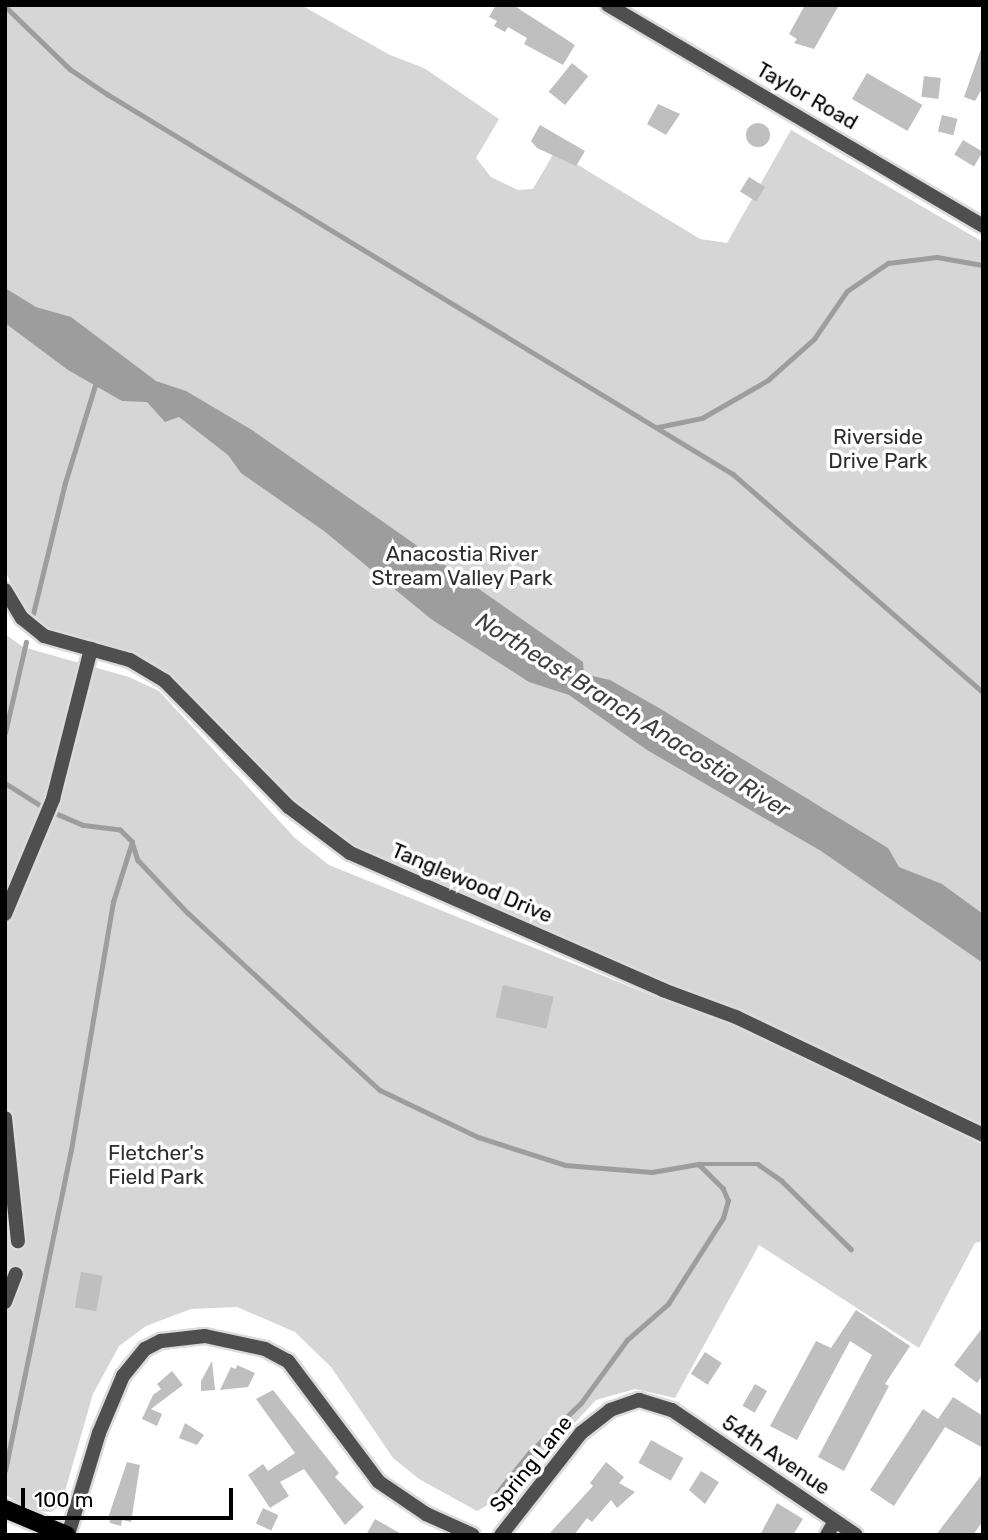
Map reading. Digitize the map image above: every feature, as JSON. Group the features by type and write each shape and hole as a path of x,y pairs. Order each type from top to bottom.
{"main road":[{"path":"5,1509 68,1535"}],"street":[{"name":"Taylor Road","path":"608,5 983,226"},
{"name":"Tanglewood Drive","path":"5,590 22,618 44,636 130,660 165,681 289,807 350,853 663,990 736,1017 983,1135"},
{"path":"5,914 53,799 91,649"},
{"path":"5,1118 18,1241"},
{"path":"5,1302 16,1274"},
{"path":"68,1535 95,1446 123,1376 145,1349 184,1336 234,1340 288,1361 363,1463 400,1500 473,1535"},
{"name":"Spring Lane","path":"501,1535 595,1419 639,1400 672,1410"},
{"name":"54th Avenue","path":"672,1410 856,1535"},
{"path":"827,1535 835,1521"}],"green space":[{"name":"Anacostia River Stream Valley Park","path":"5,5 301,5 390,55 424,68 499,119 476,158 491,177 518,190 533,189 555,151 700,239 727,243 791,130 983,242 983,1129 729,1007 379,867 303,815 168,674 120,652 51,631 23,611 5,570"},
{"name":"Fletcher's Field Park","path":"5,634 23,647 129,677 159,691 295,838 329,865 663,1000 723,1019 983,1145 983,1241 975,1243 919,1348 759,1245 675,1398 635,1389 596,1400 509,1493 477,1511 419,1479 393,1458 331,1367 295,1332 237,1307 191,1309 146,1326 119,1346 93,1394 61,1505 51,1512 35,1511 5,1495"}],"water":[{"name":"Northeast Branch Anacostia River","path":"5,288 36,307 71,317 156,381 186,391 252,430 583,662 584,674 610,680 659,708 888,848 899,867 942,884 983,914 983,963 821,851 647,750 569,695 529,682 431,619 324,531 241,473 228,455 179,417 165,422 147,402 122,401 68,370 5,323"}],"building":[{"path":"496,5 513,5 575,45 563,65 524,44 527,38 508,27 505,32 494,26 497,21 489,17"},
{"path":"805,5 839,5 814,49 794,43 797,39 789,34"},
{"path":"981,49 983,87 975,101 964,97"},
{"path":"572,63 588,76 565,105 549,92"},
{"path":"867,73 922,105 907,131 852,99"},
{"path":"924,76 941,78 938,99 921,97"},
{"path":"658,104 680,114 666,135 647,124"},
{"path":"942,115 958,119 953,135 938,131"},
{"path":"758,123 766,127 770,135 766,143 758,147 750,143 746,135 750,127"},
{"path":"540,125 585,151 576,166 537,148 531,141"},
{"path":"963,140 983,152 974,166 954,155"},
{"path":"749,177 765,187 756,201 740,191"},
{"path":"503,985 554,997 546,1029 496,1017"},
{"path":"81,1272 103,1276 96,1311 75,1307"},
{"path":"856,1310 910,1346 885,1384 889,1386 844,1471 818,1457 872,1355 850,1341 797,1440 770,1426 816,1341 831,1348"},
{"path":"983,1327 983,1375 977,1383 954,1365"},
{"path":"705,1352 722,1363 708,1385 691,1374"},
{"path":"212,1361 215,1390 201,1391 201,1381"},
{"path":"237,1365 255,1373 248,1387 220,1390 231,1367 236,1369"},
{"path":"172,1371 183,1385 151,1409 162,1414 157,1426 142,1419 153,1395 161,1389 157,1384"},
{"path":"755,1384 767,1391 755,1413 742,1406"},
{"path":"273,1390 339,1473 335,1477 364,1507 345,1525 304,1469 280,1482 289,1496 270,1508 248,1475 263,1464 268,1471 295,1453 256,1399"},
{"path":"953,1397 983,1416 983,1448 945,1427 894,1506 870,1490 923,1409 938,1419"},
{"path":"185,1423 204,1435 197,1445 179,1438"},
{"path":"651,1440 683,1458 671,1481 638,1463"},
{"path":"127,1462 140,1465 131,1522 122,1520 121,1526 110,1523 109,1515"},
{"path":"606,1462 624,1477 619,1483 635,1492 617,1508 611,1500 592,1522 587,1518 574,1535 548,1535 593,1486 590,1483"},
{"path":"701,1471 719,1482 705,1504 689,1490"},
{"path":"983,1473 983,1521 973,1535 936,1535"},
{"path":"777,1503 803,1519 793,1535 760,1535"},
{"path":"263,1508 278,1515 271,1531 256,1523"},
{"path":"375,1519 403,1535 366,1535"}],"waterway":[{"path":"5,6 70,69 107,94 733,474 983,692"},
{"path":"658,427 702,418 768,380 814,339 847,291 888,263 937,257 983,265"},
{"path":"33,614 65,483 96,382"},
{"path":"5,733 26,642"},
{"path":"5,783 40,805"},
{"path":"5,1471 71,1150 113,902 132,842 120,830 82,825 58,815"},
{"path":"132,842 138,860 188,913 380,1090 478,1137 565,1165 652,1172 699,1164 758,1164 782,1181 851,1249"},
{"path":"490,1502 529,1453 581,1403 627,1340 668,1304 723,1218 728,1201 723,1189 700,1166"}],"park label":[{"name":"Riverside Drive Park","path":"878,449"}]}
